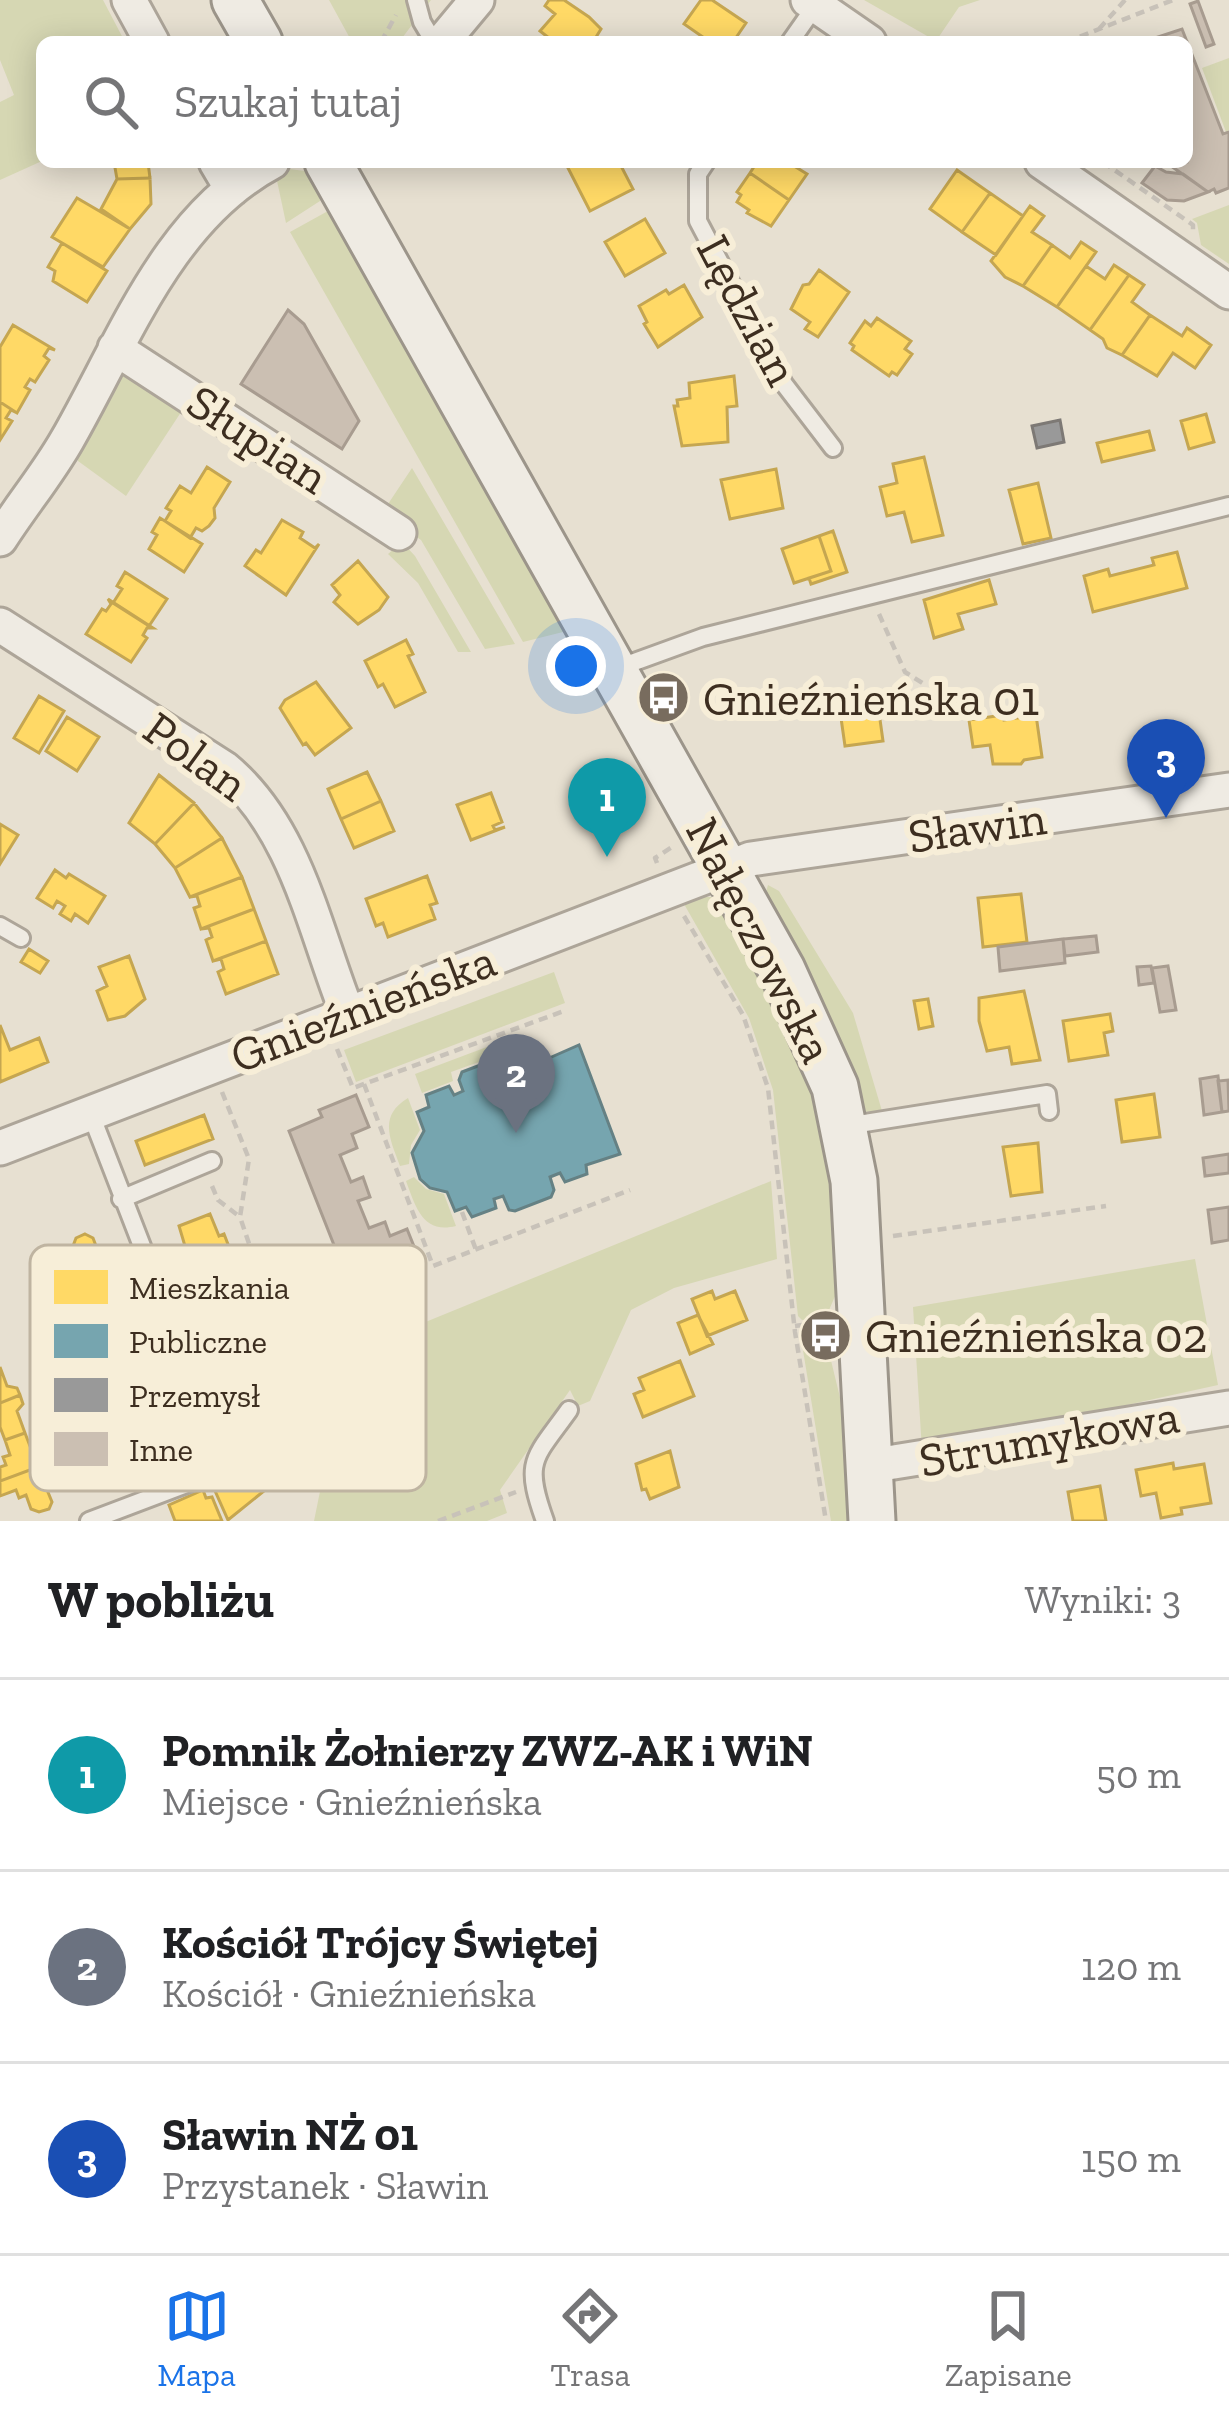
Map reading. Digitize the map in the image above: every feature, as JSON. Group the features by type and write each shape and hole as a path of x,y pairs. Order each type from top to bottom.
{"main road":[{"path":"235,0 256,36"},
{"name":"Nałęczowska","path":"331,168 727,868 809,1023 831,1076 846,1126 859,1243 872,1521"}],"street":[{"path":"129,0 149,36"},
{"path":"444,36 477,0"},
{"path":"812,3 860,36"},
{"path":"1051,168 1229,292"},
{"path":"0,539 60,452 164,265 224,176"},
{"name":"Słupian","path":"115,348 399,533"},
{"name":"Polan","path":"0,625 225,769 257,798 280,837 340,1025"},
{"name":"Sławin","path":"727,868 751,859 1229,790"},
{"name":"Gnieźnieńska","path":"0,1148 340,1025 727,868"},
{"name":"Strumykowa","path":"869,1466 1229,1408"}],"lane":[{"path":"416,0 422,22 433,36"},
{"path":"793,36 812,3"},
{"name":"Lędzian","path":"702,168 698,220 784,384 833,448"},
{"path":"614,669 703,637 1229,506"},
{"path":"0,926 21,938"},
{"path":"846,1126 1047,1094 1049,1111"},
{"path":"90,1112 139,1245"},
{"path":"121,1199 207,1162"},
{"path":"545,1521 532,1486 532,1464 569,1409"},
{"path":"89,1521 168,1491"}],"path":[{"path":"1099,29 1126,0"},
{"path":"1081,36 1173,0"},
{"path":"872,597 905,672 927,686"},
{"path":"703,826 656,858 670,893 743,1015 769,1088 795,1326 826,1521"},
{"path":"340,1025 353,1088 564,1011"},
{"path":"218,1081 249,1159 240,1217 249,1245"},
{"path":"364,1084 425,1245"},
{"path":"207,1162 218,1200 240,1217"},
{"path":"426,1248 433,1267 630,1190"},
{"path":"859,1243 1106,1206"},
{"path":"462,1212 476,1250"},
{"path":"795,1326 832,1322"},
{"path":"438,1521 532,1486"}],"green space":[{"path":"0,0 103,0 122,36 36,36 36,164 0,180 0,102 14,95 0,60"},
{"path":"329,0 431,0 404,36 349,36"},
{"path":"864,0 980,0 959,7 939,36 927,36"},
{"path":"1229,58 1229,130 1226,132 1202,68"},
{"path":"289,169 318,179 320,201 286,223 276,176"},
{"path":"1229,205 1229,264 1201,245 1192,219"},
{"path":"337,206 488,476 504,522 532,571 557,598 566,615 563,632 523,642 290,232"},
{"path":"113,368 187,403 126,496 78,461 77,450"},
{"path":"412,468 515,644 485,649 421,540 382,513"},
{"path":"402,542 471,652 458,652 418,583 388,554"},
{"path":"768,885 779,891 853,1013 882,1111 862,1112 764,899"},
{"path":"712,897 733,911 835,1142 836,1294 826,1317 802,1320 798,1316 773,1090 749,1018 684,904"},
{"path":"554,972 565,1003 356,1082 344,1050"},
{"path":"500,1042 504,1053 451,1072 453,1081 422,1093 415,1074"},
{"path":"408,1098 420,1130 411,1145 409,1164 400,1166 390,1137 390,1120"},
{"path":"414,1177 426,1189 444,1194 456,1226 436,1226 422,1217 406,1181"},
{"path":"771,1181 777,1259 674,1288 631,1310 590,1401 578,1406 570,1390 500,1490 507,1513 487,1521 314,1521 320,1491 426,1491 426,1322"},
{"path":"1195,1259 1218,1385 922,1450 913,1307"},
{"path":"819,1327 820,1344 827,1344 844,1414 857,1521 831,1521 800,1332"}],"building: Mieszkania":[{"path":"549,0 564,0 601,29 597,36 546,36 540,31 555,14 545,6"},
{"path":"701,0 712,0 746,23 737,36 701,36 684,24"},
{"path":"115,168 149,168 150,178 117,179"},
{"path":"568,168 622,168 633,189 590,211"},
{"path":"753,168 797,168 807,174 789,200 750,173"},
{"path":"957,170 990,193 962,232 930,209"},
{"path":"750,173 789,200 771,226 737,202 741,195 737,192"},
{"path":"150,178 151,204 130,229 101,209 117,179"},
{"path":"990,193 1023,216 996,255 962,232"},
{"path":"77,198 130,229 103,267 52,237"},
{"path":"1030,206 1044,216 1032,232 1052,245 1023,286 1005,277 991,261"},
{"path":"645,219 665,253 625,276 605,242"},
{"path":"1081,242 1096,252 1057,307 1023,286 1052,245 1070,258"},
{"path":"62,243 107,271 87,302 53,281 55,271 48,267"},
{"path":"1114,265 1129,275 1090,330 1057,307 1086,266 1105,279"},
{"path":"819,270 849,292 818,337 805,329 810,322 791,309 803,285"},
{"path":"1129,275 1144,285 1132,302 1150,315 1122,355 1107,348 1090,330"},
{"path":"684,285 702,317 658,347 639,306"},
{"path":"1150,315 1182,336 1187,328 1211,345 1195,368 1173,353 1157,376 1122,355"},
{"path":"877,318 911,341 905,349 912,354 897,375 889,376 852,350 850,343 865,321 871,326"},
{"path":"13,325 55,350 49,348 44,356 49,360 35,382 30,379 25,387 30,390 17,413 0,402 0,347"},
{"path":"734,376 737,406 727,407 728,442 682,446 674,406 677,400 690,398 689,383"},
{"path":"0,402 17,413 11,410 6,418 12,421 0,440"},
{"path":"1206,414 1214,442 1189,449 1181,421"},
{"path":"1149,431 1154,450 1102,462 1097,443"},
{"path":"924,457 943,535 912,542 904,512 887,516 880,487 897,483 893,464"},
{"path":"207,467 230,482 214,508 215,518 202,531 196,528 190,538 165,521 171,511 166,508 180,486 191,493"},
{"path":"776,469 783,508 730,519 721,480"},
{"path":"1038,483 1051,538 1023,544 1009,490"},
{"path":"160,518 202,544 184,572 149,549"},
{"path":"282,520 303,532 300,538 315,548 319,544 286,595 245,566 256,550 261,553"},
{"path":"833,531 847,572 811,584 809,578 831,571 819,536"},
{"path":"819,536 831,571 794,583 782,549"},
{"path":"1177,552 1187,588 1093,612 1084,576 1108,569 1110,576 1154,565 1152,558"},
{"path":"358,561 388,597 379,610 358,624 334,602 340,595 332,585"},
{"path":"125,572 167,599 149,626 113,603"},
{"path":"989,580 996,604 958,614 963,629 934,638 924,600"},
{"path":"108,599 153,628 147,628 143,635 147,638 131,662 86,634 102,609 106,611 111,604"},
{"path":"406,640 413,654 408,656 425,692 395,707 365,661"},
{"path":"316,682 351,728 315,755 303,745 280,708"},
{"path":"39,696 64,711 39,753 14,738"},
{"path":"877,698 883,741 845,746 839,704"},
{"path":"1003,715 1004,720 1036,715 1042,757 1021,764 993,764 990,745 973,747 969,720"},
{"path":"67,717 99,737 77,771 46,751"},
{"path":"367,772 381,801 341,819 328,789"},
{"path":"159,775 194,803 155,844 129,823"},
{"path":"491,793 502,822 493,826 495,830 505,827 471,840 457,805"},
{"path":"381,801 394,831 354,848 341,819"},
{"path":"194,803 222,838 175,868 155,844"},
{"path":"0,824 18,835 0,864"},
{"path":"222,838 242,877 190,897 175,868"},
{"path":"55,870 105,896 88,923 75,914 71,921 60,914 65,906 57,901 53,908 37,898"},
{"path":"427,876 437,903 430,905 435,919 388,937 383,923 376,926 366,899"},
{"path":"242,877 254,909 201,929 194,908 200,906 197,896 190,897"},
{"path":"1021,894 1027,942 983,947 978,898"},
{"path":"254,909 266,941 213,961 206,940 212,937 209,928 201,929"},
{"path":"266,941 278,974 226,994 218,972 224,969 221,959 213,961"},
{"path":"29,949 48,961 40,973 21,962"},
{"path":"129,956 145,999 125,1016 108,1020 97,991 107,986 99,967"},
{"path":"1024,991 1040,1060 1012,1064 1009,1047 987,1051 979,998"},
{"path":"928,999 933,1026 919,1029 914,1001"},
{"path":"1110,1014 1113,1031 1104,1033 1108,1055 1069,1061 1063,1021"},
{"path":"0,1025 10,1050 39,1038 48,1062 0,1082"},
{"path":"1154,1094 1160,1137 1122,1142 1116,1100"},
{"path":"204,1115 213,1139 145,1165 136,1141"},
{"path":"1038,1143 1042,1192 1011,1196 1003,1147"},
{"path":"210,1214 228,1245 185,1245 179,1226"},
{"path":"85,1234 96,1245 73,1245"},
{"path":"712,1291 715,1299 735,1291 747,1320 707,1336 692,1299"},
{"path":"698,1315 713,1344 690,1354 678,1323"},
{"path":"680,1361 694,1396 643,1417 634,1394 644,1390 639,1378"},
{"path":"0,1367 7,1386 17,1388 20,1395 0,1403"},
{"path":"20,1395 23,1404 17,1411 25,1433 5,1440 0,1403"},
{"path":"25,1433 30,1470 0,1481 0,1467 6,1465 3,1457 10,1455 5,1440"},
{"path":"670,1451 679,1487 650,1499 646,1489 642,1490 636,1464"},
{"path":"1173,1463 1174,1469 1204,1464 1211,1503 1181,1508 1182,1514 1161,1518 1156,1493 1141,1496 1136,1470"},
{"path":"30,1470 30,1491 48,1491 49,1509 31,1509 26,1495 19,1498 16,1490 0,1496 0,1481"},
{"path":"1100,1486 1106,1521 1073,1521 1068,1492"},
{"path":"203,1491 206,1498 212,1497 222,1521 175,1521 169,1505"},
{"path":"215,1491 264,1491 228,1520"}],"building: Publiczne":[{"path":"579,1045 620,1154 586,1165 587,1174 565,1182 560,1173 550,1177 551,1197 515,1211 509,1210 503,1196 494,1199 496,1208 472,1217 466,1207 455,1211 447,1192 430,1188 420,1179 412,1153 424,1131 417,1112 429,1107 426,1095 449,1086 454,1095 463,1091 462,1072 499,1058 507,1062 511,1074 521,1071 519,1061 542,1052 547,1059"}],"building: Przemysł":[{"path":"1060,420 1064,442 1037,448 1032,426"}],"building: Inne":[{"path":"1198,1 1214,44 1206,47 1190,4"},
{"path":"1193,57 1223,134 1229,132 1229,188 1208,192 1174,168 1193,168"},
{"path":"1159,168 1183,174 1208,192 1184,201 1167,200 1142,183"},
{"path":"288,310 304,324 359,421 342,449 241,384"},
{"path":"1096,936 1098,952 1065,956 1063,939"},
{"path":"1063,939 1065,963 1000,971 998,947"},
{"path":"1151,966 1154,983 1139,985 1137,967"},
{"path":"1168,966 1176,1010 1160,1012 1152,968"},
{"path":"1218,1076 1222,1112 1204,1115 1200,1079"},
{"path":"1228,1080 1229,1111 1222,1112 1218,1081"},
{"path":"356,1095 369,1127 352,1134 357,1148 340,1155 351,1182 363,1177 370,1197 358,1201 369,1228 385,1222 390,1236 407,1229 413,1245 334,1245 289,1131 322,1117 319,1110"},
{"path":"1229,1154 1229,1173 1205,1176 1203,1158"},
{"path":"1229,1207 1229,1240 1212,1243 1208,1210"}],"place":[{"name":"Gnieźnieńska 01","path":"664,698"},
{"name":"Sławin NŻ 01","path":"1166,818"},
{"name":"Pomnik Żołnierzy ZWZ-AK i WiN","path":"607,857"},
{"name":"Kościół Trójcy Świętej","path":"516,1133"},
{"name":"Gnieźnieńska 02","path":"826,1335"}]}
